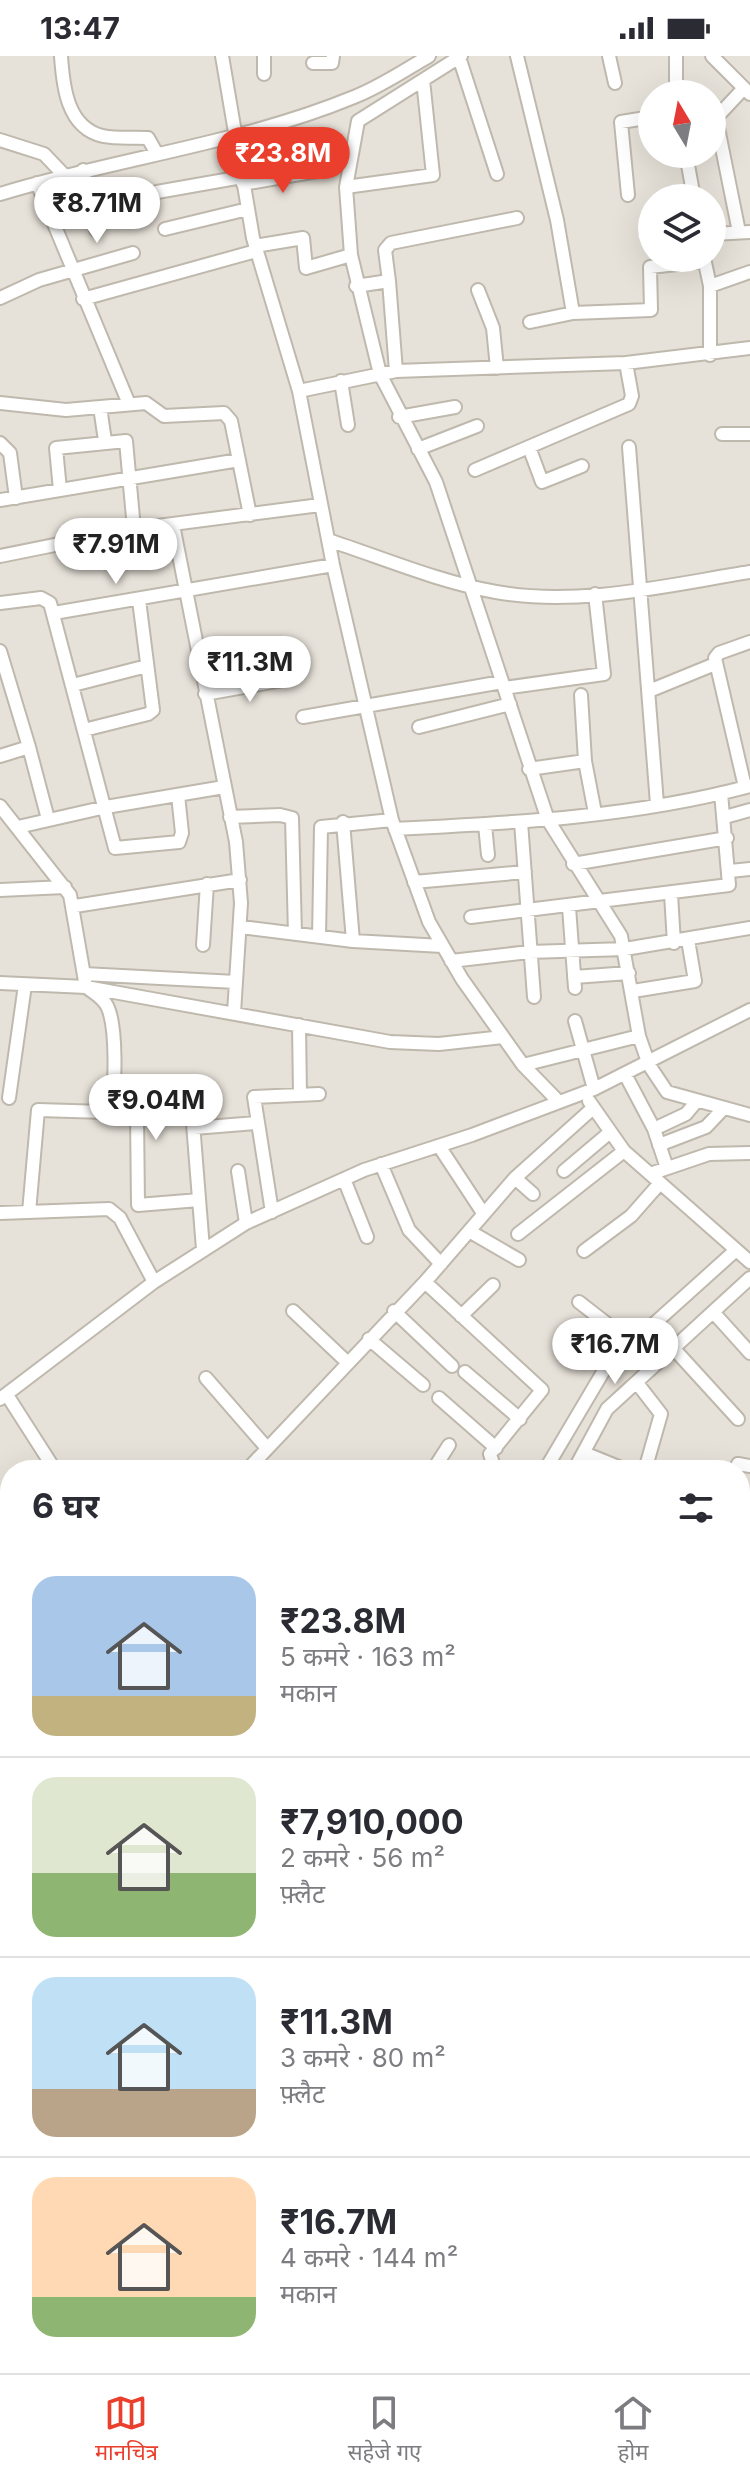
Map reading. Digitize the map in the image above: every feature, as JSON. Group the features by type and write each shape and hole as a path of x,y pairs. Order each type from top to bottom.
{"street":[{"path":"61,56 66,99 73,113 87,128 99,135 148,138 157,154"},
{"path":"222,56 256,248 299,391 333,565 394,825 414,882 442,946 523,1065 558,1101"},
{"path":"264,56 264,74"},
{"path":"313,63 332,63 333,56"},
{"path":"0,194 83,170 235,137 356,97 429,56"},
{"path":"517,56 557,220 573,313"},
{"path":"609,56 615,83"},
{"path":"676,56 676,80"},
{"path":"712,56 747,91 716,118 744,232"},
{"path":"497,174 460,57 358,121 346,187 356,286 380,374 399,417 436,482 548,820 625,949 639,1036 649,1065 662,1089 696,1102 750,1115"},
{"path":"346,187 433,175 423,80"},
{"path":"628,195 621,122 638,119"},
{"path":"0,140 44,154 64,175"},
{"path":"83,170 96,230"},
{"path":"157,192 317,171"},
{"path":"37,183 129,404"},
{"path":"165,229 248,209"},
{"path":"396,371 385,250 391,243 517,218"},
{"path":"83,299 256,248 303,238 306,268 351,255"},
{"path":"0,298 71,270 133,253"},
{"path":"530,322 573,313 651,310 650,272"},
{"path":"707,272 710,286 710,355"},
{"path":"710,286 750,272"},
{"path":"356,286 389,281"},
{"path":"478,290 493,328 497,368"},
{"path":"299,391 396,371 626,363 750,348"},
{"path":"475,470 629,404 632,396 626,363"},
{"path":"341,381 348,425"},
{"path":"0,403 66,410 150,404 164,416 224,413 231,421 250,515"},
{"path":"100,407 105,441"},
{"path":"399,417 455,407"},
{"path":"418,449 477,426"},
{"path":"722,434 750,434"},
{"path":"60,490 56,448 105,441 129,443 134,529"},
{"path":"0,443 8,448 16,498"},
{"path":"529,447 542,482 582,466"},
{"path":"629,447 657,804"},
{"path":"0,500 239,460"},
{"path":"0,556 134,529 320,505"},
{"path":"173,525 240,880 241,927 234,1013"},
{"path":"328,540 469,587 522,596 642,590 750,572"},
{"path":"54,613 333,565"},
{"path":"303,717 503,685 604,674 595,594"},
{"path":"0,603 45,598 54,613 115,848 174,845 181,838 178,795"},
{"path":"84,730 151,713 139,600"},
{"path":"319,937 321,827 343,822 485,825 548,820 748,787 715,664 719,653 750,642"},
{"path":"0,651 48,819"},
{"path":"649,691 715,664"},
{"path":"73,685 147,666"},
{"path":"205,694 288,679"},
{"path":"581,695 585,761 595,813"},
{"path":"419,727 510,704"},
{"path":"736,745 750,742"},
{"path":"0,756 29,747"},
{"path":"529,769 585,761"},
{"path":"18,827 106,807 224,787"},
{"path":"471,917 725,887 731,880 721,793"},
{"path":"0,806 65,887 75,906 85,981 103,999 111,1020 112,1101 105,1112"},
{"path":"725,817 750,810"},
{"path":"230,817 280,815 292,818 295,934"},
{"path":"343,822 353,941"},
{"path":"521,822 534,997"},
{"path":"485,825 488,855"},
{"path":"573,864 727,838"},
{"path":"730,871 750,869"},
{"path":"414,882 525,872"},
{"path":"75,906 240,880"},
{"path":"203,945 207,884"},
{"path":"0,890 65,887"},
{"path":"671,894 674,943"},
{"path":"569,907 574,982 629,973"},
{"path":"241,927 353,941 442,946"},
{"path":"451,961 529,952 625,949 750,928"},
{"path":"633,991 695,981 688,940"},
{"path":"85,981 234,1013 414,1044 503,1037"},
{"path":"0,983 236,982"},
{"path":"9,1098 25,985"},
{"path":"48,1460 3,1397 154,1282 203,1249 246,1223 344,1179 626,1076 750,1010"},
{"path":"575,1021 593,1108 609,1133 624,1151 750,1262"},
{"path":"299,1025 300,1095"},
{"path":"523,1065 639,1036"},
{"path":"626,1076 654,1129 667,1168"},
{"path":"272,1212 254,1108 257,1095 319,1094"},
{"path":"654,1129 686,1114 696,1102"},
{"path":"257,1460 266,1447 394,1311 425,1282 515,1178 593,1108"},
{"path":"659,1145 706,1127 723,1109"},
{"path":"29,1212 38,1110 137,1114 138,1205 199,1200"},
{"path":"192,1111 203,1249"},
{"path":"194,1128 257,1123"},
{"path":"564,1171 609,1133"},
{"path":"439,1146 483,1213"},
{"path":"518,1234 624,1151"},
{"path":"584,1251 631,1216 655,1179 667,1168 709,1154 750,1153"},
{"path":"381,1164 409,1230 441,1264"},
{"path":"238,1171 246,1223"},
{"path":"515,1178 533,1194"},
{"path":"344,1179 367,1237"},
{"path":"0,1213 109,1209 120,1218 154,1282"},
{"path":"469,1231 519,1260"},
{"path":"551,1460 597,1379 736,1250"},
{"path":"580,1460 607,1409 675,1350 750,1278"},
{"path":"425,1282 541,1387 542,1394 490,1454 492,1460"},
{"path":"461,1316 493,1285"},
{"path":"579,1302 633,1344"},
{"path":"293,1311 348,1363"},
{"path":"394,1311 452,1366"},
{"path":"714,1313 750,1353"},
{"path":"369,1339 423,1385"},
{"path":"675,1350 738,1419"},
{"path":"465,1372 520,1419"},
{"path":"206,1378 266,1447"},
{"path":"637,1383 661,1414 648,1460"},
{"path":"439,1398 496,1448"},
{"path":"439,1460 449,1445"},
{"path":"584,1453 601,1460"}],"shaded area":[{"path":"0,56 750,56 750,1460 0,1460"}]}
